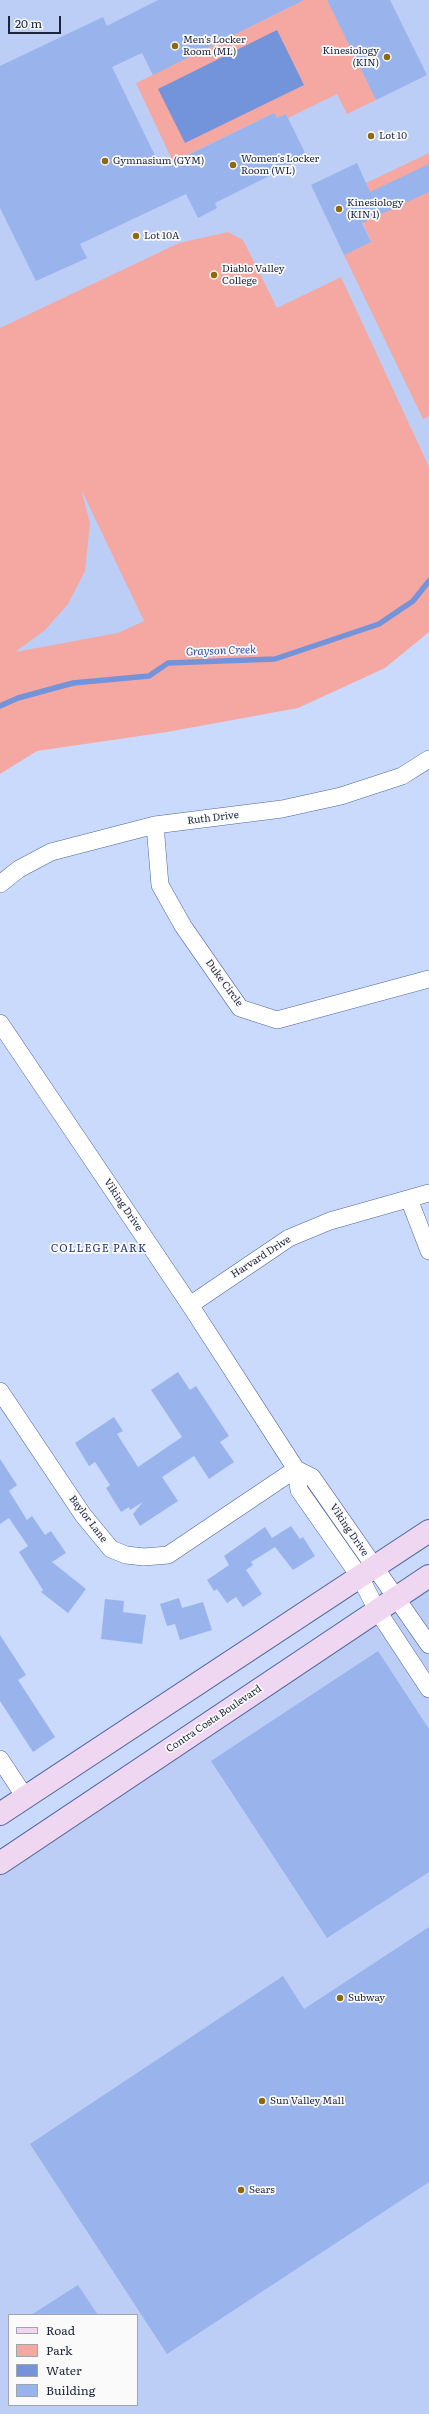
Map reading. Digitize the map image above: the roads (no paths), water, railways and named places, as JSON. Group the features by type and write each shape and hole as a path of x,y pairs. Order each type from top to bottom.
{"main road":[{"path":"0,1814 25,1796 429,1531"},
{"name":"Contra Costa Boulevard","path":"0,1863 429,1576"}],"street":[{"name":"Ruth Drive","path":"0,884 19,869 51,852 155,825 282,809 341,796 402,776 429,759"},
{"name":"Duke Circle","path":"155,825 160,885 183,926 240,1008 277,1020 429,979"},
{"name":"Viking Drive","path":"0,1023 190,1305 296,1469 312,1477 367,1572 377,1610"},
{"name":"Harvard Drive","path":"190,1305 290,1238 330,1221 429,1193"},
{"path":"409,1199 429,1251"},
{"name":"Baylor Lane","path":"0,1391 84,1515 110,1549 126,1555 144,1557 168,1555 296,1469"},
{"name":"Viking Drive","path":"367,1572 397,1597"},
{"path":"397,1597 429,1645"},
{"path":"377,1610 429,1689"},
{"path":"0,1760 25,1796"}],"water":[{"path":"277,30 304,85 185,143 158,89"}],"waterway":[{"name":"Grayson Creek","path":"0,706 18,698 73,683 149,676 168,663 275,659 379,624 413,601 429,581"}],"place":[{"name":"Men's Locker Room (ML)","path":"175,46"},
{"name":"Kinesiology (KIN)","path":"387,57"},
{"name":"Lot 10","path":"371,136"},
{"name":"Gymnasium (GYM)","path":"105,161"},
{"name":"Women's Locker Room (WL)","path":"233,165"},
{"name":"Kinesiology (KIN 1)","path":"339,209"},
{"name":"Lot 10A","path":"136,236"},
{"name":"Diablo Valley College","path":"214,275"},
{"name":"Subway","path":"340,1998"},
{"name":"Sun Valley Mall","path":"262,2101"},
{"name":"Sears","path":"241,2190"}],"district":[{"name":"COLLEGE PARK","path":"99,1249"}]}
